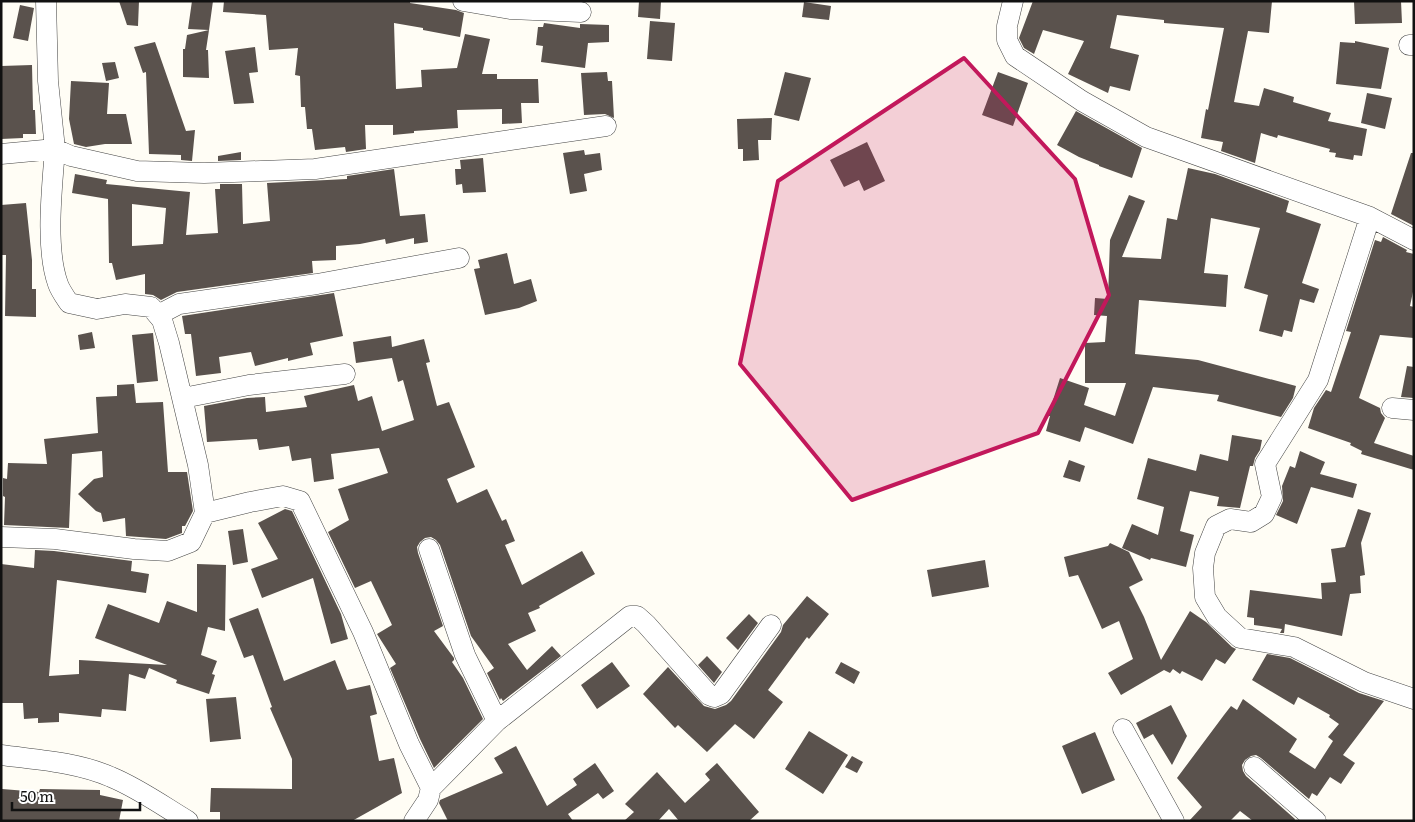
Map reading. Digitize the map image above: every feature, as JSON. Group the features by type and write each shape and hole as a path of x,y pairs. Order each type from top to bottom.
{"street":[{"path":"1,537 56,539 134,549 168,551 191,542 205,513 198,465 183,398 162,320 152,307 125,304 97,309 70,303 58,286 53,267 51,214 55,150 48,81 46,1"},
{"path":"462,1 510,9 581,12"},
{"path":"1013,1 1007,26 1007,40 1015,56 1082,101 1146,137 1370,217 1414,240"},
{"path":"1,154 55,150 71,156 137,171 204,173 315,169 606,126"},
{"path":"1370,217 1318,380 1265,464 1272,497 1264,514 1250,522 1230,519 1216,526 1205,553 1203,568 1205,596 1217,617 1240,638 1294,647 1364,682 1414,699"},
{"path":"158,315 179,304 318,284 460,258"},
{"path":"183,398 249,384 345,374"},
{"path":"1392,408 1414,410"},
{"path":"205,513 283,496 300,501 359,624 409,744 431,788"},
{"path":"429,549 465,655 497,721"},
{"path":"414,821 428,800 431,788 497,721 630,616 637,616 646,624 709,695 714,697 721,694 771,625"},
{"path":"1123,729 1174,821"},
{"path":"1,755 92,770 129,786 188,821"},
{"path":"1254,767 1316,821"}],"highlighted area":[{"path":"964,58 1075,179 1109,295 1038,433 852,500 740,364 778,181"}],"building":[{"path":"119,1 139,1 138,26 127,25"},
{"path":"192,1 213,1 209,30 188,29"},
{"path":"224,1 410,1 410,3 456,10 464,13 460,37 394,23 396,89 422,87 421,70 457,68 465,34 490,39 482,74 497,74 497,79 538,79 539,103 521,103 522,123 502,124 502,109 457,110 458,128 414,131 414,133 393,135 393,125 365,125 366,149 346,152 345,147 315,150 312,129 307,129 305,107 301,107 300,76 295,75 298,48 269,50 266,15 223,12"},
{"path":"639,1 661,1 660,19 638,17"},
{"path":"1033,1 1272,1 1269,33 1248,31 1234,102 1259,106 1264,88 1294,97 1293,102 1331,113 1328,121 1367,129 1362,156 1354,155 1353,160 1335,157 1336,153 1329,152 1330,149 1278,135 1277,138 1261,133 1255,163 1221,151 1223,142 1201,138 1224,28 1164,23 1164,20 1117,15 1110,48 1139,55 1130,91 1110,86 1108,93 1068,74 1084,41 1043,30 1034,54 1024,48 1019,38"},
{"path":"1354,1 1401,1 1402,23 1355,24"},
{"path":"804,2 831,6 829,20 802,17"},
{"path":"20,5 34,8 28,41 13,38"},
{"path":"650,21 675,23 672,61 647,59"},
{"path":"544,23 580,28 580,24 609,25 609,42 588,43 585,68 541,62 543,46 536,45 538,27 543,27"},
{"path":"209,30 206,50 208,50 209,78 183,77 183,49 185,49 187,35"},
{"path":"1355,41 1389,48 1381,89 1336,84 1340,42 1355,43"},
{"path":"155,42 186,131 195,130 192,161 181,160 181,155 149,154 146,72 143,73 134,47"},
{"path":"255,47 258,72 249,73 254,103 234,104 225,51"},
{"path":"115,62 119,78 106,81 102,63"},
{"path":"32,65 33,110 35,110 36,134 23,134 23,138 1,139 1,66"},
{"path":"607,72 608,81 612,81 614,118 605,114 584,115 581,73"},
{"path":"785,72 811,78 799,121 774,115"},
{"path":"998,72 1028,83 1013,126 982,115"},
{"path":"71,81 109,83 107,114 126,114 132,144 105,144 86,147 74,144 69,119"},
{"path":"1367,93 1392,98 1385,129 1361,123"},
{"path":"1076,111 1142,148 1132,178 1099,166 1057,145"},
{"path":"772,118 771,140 758,140 759,160 743,161 743,149 738,149 737,119"},
{"path":"867,142 885,181 864,191 859,180 844,187 830,160"},
{"path":"584,150 585,155 600,153 602,170 584,174 587,191 570,194 563,153"},
{"path":"241,152 241,160 218,161 218,156"},
{"path":"1411,153 1414,153 1414,226 1391,214"},
{"path":"483,158 486,192 463,193 462,184 456,185 455,169 461,169 460,160"},
{"path":"1188,168 1215,174 1289,201 1286,212 1321,224 1302,283 1319,289 1314,303 1300,299 1292,332 1284,330 1282,337 1259,331 1268,295 1244,288 1260,228 1211,218 1204,273 1228,275 1226,307 1139,300 1135,354 1198,360 1296,386 1293,398 1281,417 1217,401 1219,395 1153,387 1133,444 1085,427 1080,442 1046,431 1050,416 1048,416 1060,378 1089,388 1084,405 1115,416 1126,383 1085,383 1085,343 1105,342 1107,316 1094,315 1095,298 1108,299 1110,240 1129,195 1145,201 1122,257 1161,259 1167,218 1177,220"},
{"path":"394,169 400,216 425,214 428,242 414,244 414,238 386,244 385,239 336,246 336,260 312,261 313,273 177,292 161,300 153,295 145,294 145,274 116,280 112,263 109,263 108,199 72,193 75,174 107,180 106,184 190,192 186,235 218,233 215,189 220,189 220,184 242,184 243,224 270,221 267,183 347,179 347,176","holes":["132,204 166,208 163,244 132,246"]},
{"path":"26,203 32,260 32,289 36,289 36,317 5,316 6,255 1,255 1,205"},
{"path":"1383,237 1407,250 1406,252 1414,254 1414,287 1410,306 1414,307 1414,338 1380,335 1359,398 1380,408 1385,418 1374,443 1414,456 1414,470 1361,454 1362,451 1350,445 1351,443 1308,428 1314,408 1326,390 1331,392 1351,332 1346,331 1375,240 1381,242"},
{"path":"507,253 514,284 531,279 537,301 519,308 485,315 474,269 480,268 478,260"},
{"path":"334,293 343,336 310,343 313,355 288,361 288,358 255,366 251,352 219,357 221,373 196,376 191,334 185,334 182,316"},
{"path":"92,332 95,348 80,350 78,335"},
{"path":"153,333 158,381 137,383 132,335"},
{"path":"391,336 392,347 424,339 430,362 426,363 437,406 449,402 475,467 447,479 457,503 487,489 502,521 506,519 515,541 505,545 522,585 582,551 595,574 539,606 540,608 528,613 536,631 508,644 527,670 552,646 561,656 503,701 501,698 500,700 487,673 494,668 471,636 440,545 431,537 425,538 420,542 417,547 418,553 443,626 434,631 454,658 452,662 463,678 483,719 434,768 390,668 396,664 377,634 392,625 371,581 355,588 328,532 349,520 338,489 388,473 379,448 331,454 334,479 314,482 311,458 292,461 289,446 259,450 257,439 207,442 204,406 247,398 265,397 266,412 307,407 304,396 354,385 358,401 372,396 382,431 414,420 403,380 398,382 392,358 356,363 353,342"},
{"path":"1407,366 1414,367 1414,398 1401,397"},
{"path":"134,384 136,403 163,402 168,472 187,472 193,511 185,526 182,526 182,533 166,539 126,536 125,518 103,522 101,513 96,511 78,494 94,479 103,477 102,451 72,454 69,528 4,525 5,497 3,496 3,478 7,479 8,463 47,464 44,439 98,433 96,397 117,396 117,385"},
{"path":"1232,435 1262,440 1253,466 1250,466 1240,508 1217,506 1219,497 1190,491 1180,531 1194,535 1186,567 1151,558 1150,560 1122,548 1132,524 1158,535 1164,507 1137,499 1148,458 1196,471 1200,454 1228,461"},
{"path":"1300,451 1325,462 1320,474 1357,484 1353,498 1311,487 1297,524 1276,515 1283,501 1282,486 1290,466 1295,468"},
{"path":"1069,460 1085,466 1080,482 1063,477"},
{"path":"285,509 292,511 341,614 348,639 331,644 313,578 262,598 251,569 278,559 258,523"},
{"path":"1358,509 1371,513 1361,543 1365,575 1360,576 1361,593 1350,594 1342,636 1285,624 1284,633 1280,633 1282,629 1254,625 1254,618 1247,617 1250,590 1322,599 1321,583 1336,582 1331,549 1345,547"},
{"path":"243,529 248,562 233,565 228,531"},
{"path":"1110,543 1129,552 1143,580 1129,587 1144,617 1161,660 1190,611 1206,622 1236,649 1225,664 1216,659 1202,681 1182,671 1180,674 1173,669 1170,673 1164,670 1121,695 1108,673 1133,659 1119,621 1102,629 1078,575 1069,577 1064,557 1108,546"},
{"path":"35,550 132,561 131,571 149,574 146,593 57,580 49,676 79,674 79,660 167,665 95,638 108,604 159,623 167,601 197,612 197,564 226,565 225,631 208,627 201,655 217,661 212,674 215,675 209,694 176,683 177,680 149,668 145,679 129,674 126,711 102,709 101,717 59,713 59,722 38,723 38,718 24,719 23,703 1,703 1,564 34,568"},
{"path":"985,560 989,587 932,597 927,570"},
{"path":"807,596 829,614 809,639 807,637 768,690 783,702 754,739 735,724 707,752 678,725 675,728 643,694 668,667 704,706 715,709 726,705 731,701 781,632 783,625"},
{"path":"258,608 284,681 335,660 347,690 370,685 377,714 370,716 379,761 394,758 402,793 352,821 220,821 220,812 210,812 211,788 292,789 292,759 270,708 272,707 253,655 244,658 229,619"},
{"path":"749,614 758,623 738,650 726,638"},
{"path":"1267,654 1290,658 1359,693 1384,701 1343,755 1355,763 1341,784 1330,777 1317,796 1312,793 1309,799 1256,755 1245,760 1242,765 1246,776 1295,819 1294,821 1253,821 1240,811 1230,821 1189,821 1202,807 1177,778 1231,706 1237,710 1243,699 1297,739 1289,752 1315,769 1333,741 1328,737 1339,724 1329,717 1330,715 1298,697 1294,705 1252,680"},
{"path":"707,656 722,672 714,683 698,665"},
{"path":"612,662 630,686 597,709 581,685"},
{"path":"841,662 860,672 854,684 835,673"},
{"path":"236,697 241,739 210,742 206,699"},
{"path":"1171,705 1187,736 1172,765 1153,734 1144,739 1136,723"},
{"path":"809,731 848,755 823,794 785,769"},
{"path":"1095,732 1115,780 1082,794 1062,746"},
{"path":"516,746 547,806 577,785 573,779 595,763 614,791 603,799 598,793 568,814 573,821 448,821 439,803 440,800 503,773 494,758"},
{"path":"852,756 863,762 857,773 845,767"},
{"path":"717,763 759,812 749,821 679,821 669,809 658,821 624,821 634,812 625,804 657,772 685,803 710,780 705,774"},
{"path":"2,789 39,792 40,789 100,790 100,795 123,800 119,821 1,821"}]}
